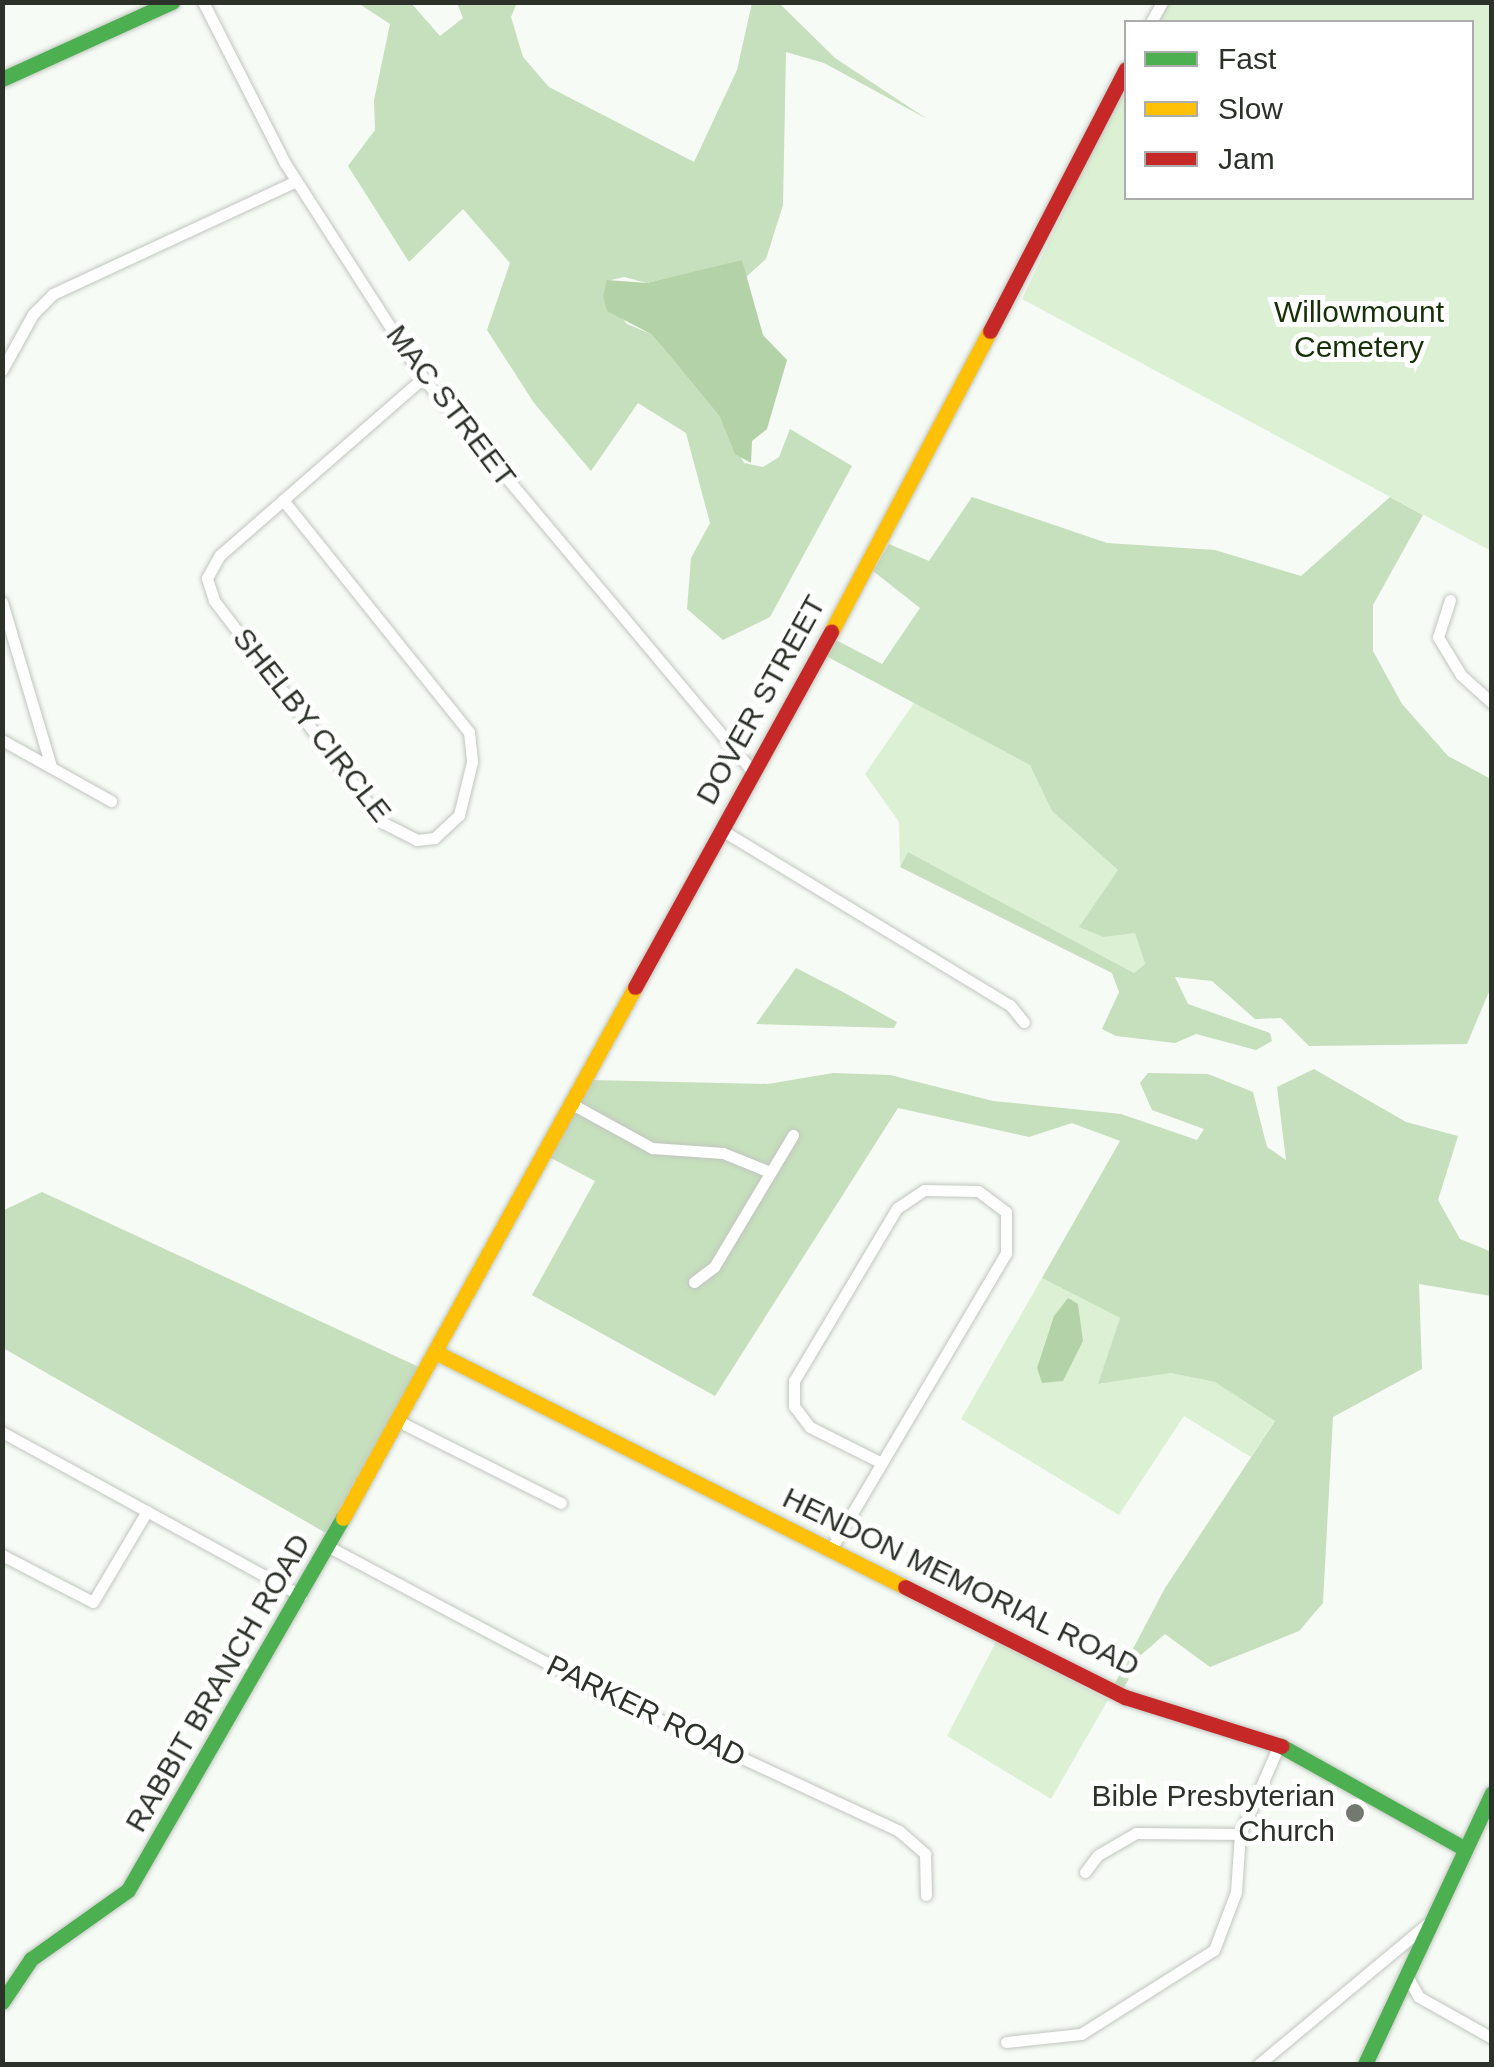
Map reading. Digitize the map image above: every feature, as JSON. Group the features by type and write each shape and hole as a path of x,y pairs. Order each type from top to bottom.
{"street":[{"path":"2,79 172,2"},
{"name":"MAC STREET","path":"203,2 296,181 423,378 753,772"},
{"name":"DOVER STREET","path":"436,1353 753,772 1124,73"},
{"path":"2,370 33,314 52,294 296,181"},
{"name":"SHELBY CIRCLE","path":"284,500 469,732 472,762 459,814 434,838 417,840 384,823 214,600 211,568 284,500 423,378"},
{"path":"1450,600 1438,638 1461,674 1492,703"},
{"path":"2,602 51,766"},
{"path":"2,740 111,802"},
{"path":"720,830 1010,1005 1024,1022"},
{"path":"570,1103 652,1148 723,1152 770,1172"},
{"path":"694,1282 714,1267 793,1134"},
{"path":"831,1549 882,1463 1006,1253 1006,1212 978,1191 924,1190 897,1208 794,1380 794,1406 810,1427 882,1463"},
{"name":"RABBIT BRANCH ROAD","path":"2,2002 31,1958 128,1890 302,1596 436,1353"},
{"name":"HENDON MEMORIAL ROAD","path":"436,1353 1125,1697 1279,1745 1465,1849"},
{"path":"400,1422 560,1503"},
{"path":"2,1432 302,1596"},
{"path":"2,1555 93,1602 147,1511"},
{"name":"PARKER ROAD","path":"330,1547 613,1698 899,1831 925,1854 926,1896"},
{"path":"1006,2042 1080,2034 1214,1950 1236,1892 1240,1834 1279,1745"},
{"path":"1365,2064 1426,1924 1492,1792"},
{"path":"1085,1872 1098,1855 1136,1833 1240,1834"},
{"path":"1259,2064 1426,1924"},
{"path":"1405,1972 1419,1997 1491,2038"}],"green space":[{"name":"Willowmount Cemetery","path":"1168,3 1491,3 1491,551 1022,299 1124,83 1124,200 1474,200 1474,20 1158,20"},
{"path":"914,703 1031,765 1052,811 1119,870 1104,937 1135,933 1145,964 1134,973 908,852 900,867 899,822 865,774"},
{"path":"1042,1278 1120,1318 1099,1384 1171,1373 1216,1382 1275,1420 1251,1457 1184,1416 1119,1515 961,1419"},
{"path":"996,1642 1108,1700 1051,1799 947,1736"}],"shaded area":[{"path":"358,3 411,3 440,36 463,18 457,3 517,3 511,17 523,57 549,87 694,162 737,70 752,3 779,3 835,58 927,119 824,63 786,52 783,205 766,259 746,277 742,261 647,283 624,277 607,281 603,295 627,324 651,334 670,356 720,417 744,463 763,467 779,457 790,429 852,466 770,617 723,640 687,609 691,558 710,523 686,433 638,403 591,471 534,403 487,330 510,263 463,209 409,262 348,166 375,130 374,100 390,24"},
{"path":"742,260 763,335 787,360 767,429 752,441 751,463 735,454 720,417 651,334 607,311 603,295 607,280 647,283"},
{"path":"972,497 1107,543 1215,550 1301,576 1390,497 1423,515 1373,605 1373,651 1402,704 1448,756 1491,779 1491,987 1467,1044 1309,1046 1281,1018 1255,1019 1212,981 1175,977 1188,1004 1270,1033 1272,1041 1256,1050 1196,1034 1175,1043 1116,1036 1102,1029 1119,992 1112,973 900,867 908,852 1134,973 1145,964 1135,933 1104,937 1079,927 1118,870 1052,811 1030,765 826,656 834,639 882,664 920,608 873,571 889,544 929,561"},
{"path":"796,968 897,1022 894,1028 756,1024"},
{"path":"1314,1069 1406,1122 1458,1136 1438,1200 1460,1239 1492,1252 1491,1296 1419,1284 1422,1369 1333,1417 1323,1603 1299,1631 1210,1667 1165,1634 1140,1656 1124,1688 1114,1685 1165,1588 1275,1421 1215,1382 1171,1373 1098,1384 1120,1318 1042,1278 1120,1141 1072,1123 1029,1137 898,1108 715,1396 532,1295 595,1181 547,1156 591,1080 768,1084 833,1073 890,1075 993,1101 1121,1114 1197,1140 1204,1129 1152,1110 1140,1083 1148,1073 1208,1074 1253,1092 1267,1147 1286,1160 1277,1087"},
{"path":"42,1192 419,1367 326,1533 3,1348 2,1211"},
{"path":"1068,1298 1078,1304 1083,1341 1063,1381 1042,1383 1037,1368 1054,1316"}],"traffic: fast":[{"path":"2,79 172,2"},
{"path":"2,2002 31,1959 128,1890 343,1518"},
{"path":"1281,1746 1465,1849"},
{"path":"1365,2064 1492,1793"}],"traffic: slow":[{"path":"831,632 990,331"},
{"path":"343,1518 635,987"},
{"path":"437,1353 905,1587"}],"traffic: jam":[{"path":"990,331 1124,73"},
{"path":"635,987 831,632"},
{"path":"905,1587 1125,1697 1281,1746"}],"place":[{"name":"Bible Presbyterian Church","path":"1355,1813"}]}
